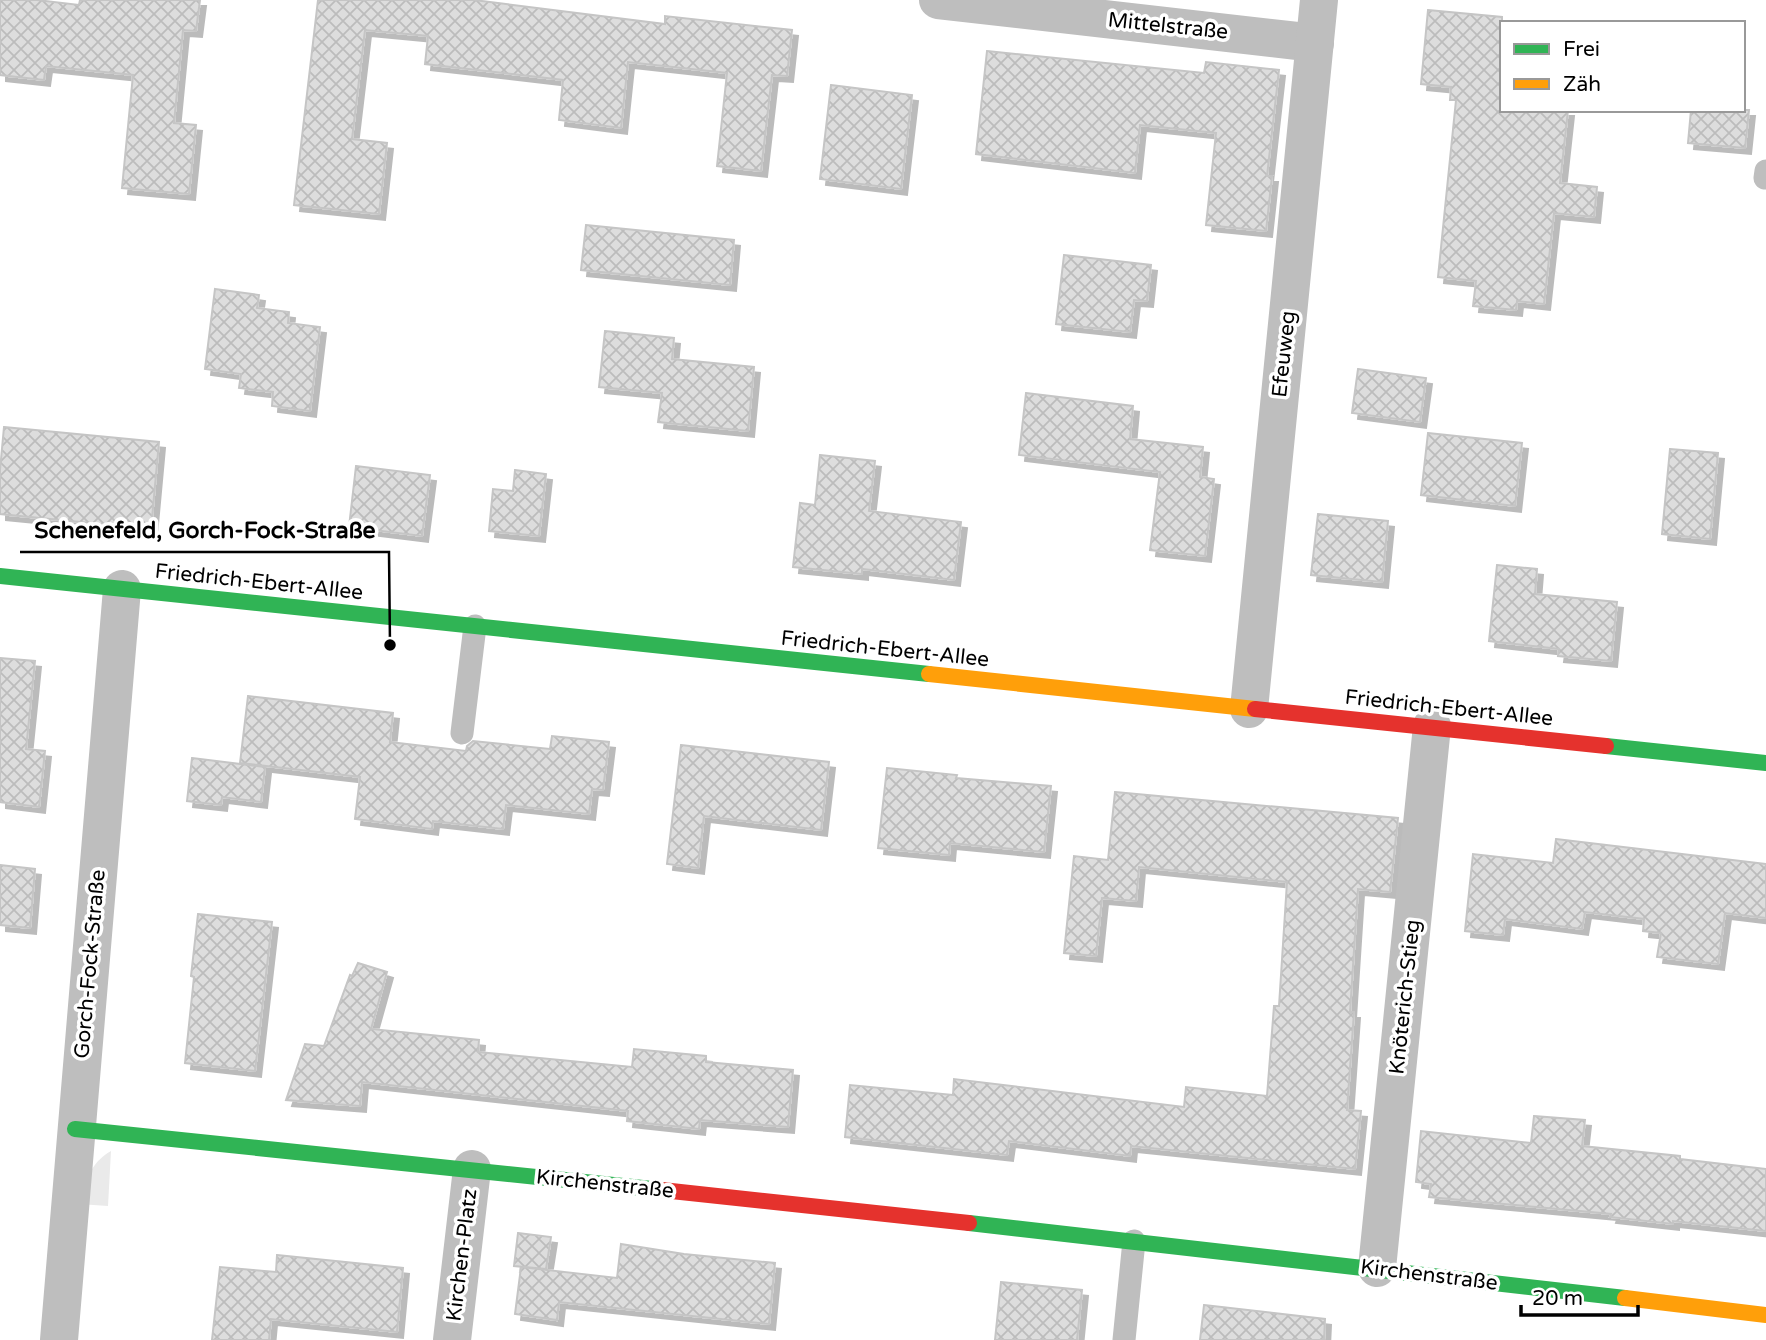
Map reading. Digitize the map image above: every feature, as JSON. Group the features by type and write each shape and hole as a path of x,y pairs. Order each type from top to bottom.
{"street":[{"name":"Mittelstraße","path":"938,0 1315,43"},
{"name":"Efeuweg","path":"1249,709 1319,0"},
{"name":"Friedrich-Ebert-Allee","path":"0,576 1766,763"},
{"name":"Gorch-Fock-Straße","path":"59,1340 122,589"},
{"name":"Knöterich-Stieg","path":"1377,1268 1432,726"},
{"name":"Kirchenstraße","path":"75,1129 1134,1241 1766,1315"},
{"name":"Kirchen-Platz","path":"452,1340 472,1169"}],"lane":[{"path":"1765,178 1766,171"},
{"path":"462,733 475,626"},
{"path":"1124,1340 1134,1241"}],"shaded area":[{"path":"111,1151 108,1206 79,1204 93,1167"}],"building":[{"path":"0,0 37,0 79,5 80,0 200,0 196,31 183,30 174,123 196,125 189,194 122,188 133,75 46,66 44,80 0,75"},
{"path":"318,0 474,0 665,24 665,16 792,30 787,76 772,75 761,171 717,166 727,73 628,62 621,128 559,120 563,80 425,64 428,36 365,30 352,139 387,143 379,214 294,205"},
{"path":"1428,10 1502,17 1500,112 1568,112 1560,183 1597,187 1594,217 1554,213 1544,304 1517,301 1516,310 1473,306 1476,281 1438,277 1456,100 1450,100 1451,87 1421,84"},
{"path":"987,51 1204,73 1206,62 1279,70 1267,176 1272,176 1266,231 1206,225 1216,133 1140,125 1135,173 976,154"},
{"path":"831,85 912,95 901,189 820,179"},
{"path":"1749,110 1745,148 1688,143 1691,112"},
{"path":"586,225 734,240 730,285 581,270"},
{"path":"1064,255 1151,265 1147,301 1134,300 1130,332 1056,324"},
{"path":"215,289 259,295 257,308 289,312 288,323 320,327 310,411 272,406 273,392 239,388 241,374 205,369"},
{"path":"605,331 674,338 672,359 754,367 748,431 658,422 662,393 599,387"},
{"path":"1358,369 1426,378 1420,422 1352,413"},
{"path":"1026,393 1133,406 1130,439 1203,447 1200,477 1214,479 1205,556 1150,550 1160,472 1019,455"},
{"path":"4,427 159,442 151,529 0,514"},
{"path":"1428,433 1522,443 1515,506 1421,495"},
{"path":"1670,449 1718,453 1710,539 1662,534"},
{"path":"820,455 875,461 869,511 961,522 954,580 862,569 862,574 793,567 800,503 815,505"},
{"path":"356,466 430,475 422,536 349,527"},
{"path":"515,470 546,474 539,536 489,531 493,489 513,491"},
{"path":"1318,514 1388,521 1382,582 1311,575"},
{"path":"1497,565 1537,569 1535,594 1617,602 1611,661 1558,656 1559,649 1489,641"},
{"path":"0,658 35,661 26,749 45,751 39,807 0,802"},
{"path":"248,696 393,713 390,742 466,751 473,741 550,749 552,736 609,742 603,790 592,789 589,814 506,805 503,829 433,821 432,829 355,819 360,777 240,763"},
{"path":"681,745 829,762 821,830 704,816 698,868 667,864"},
{"path":"192,758 265,767 261,802 222,797 221,805 187,801"},
{"path":"887,768 957,775 956,778 1051,786 1044,852 950,843 949,855 878,848"},
{"path":"1115,792 1398,818 1390,892 1358,889 1350,1012 1354,1012 1347,1110 1361,1111 1355,1169 1131,1146 1130,1156 1009,1141 1007,1155 845,1137 850,1085 953,1095 954,1079 1184,1107 1186,1087 1267,1096 1274,1006 1279,1006 1287,882 1139,867 1136,901 1102,898 1096,956 1064,953 1074,856 1108,860"},
{"path":"1556,839 1766,864 1766,918 1725,913 1718,964 1657,957 1661,933 1643,931 1644,919 1585,912 1582,929 1505,919 1503,935 1465,931 1473,854 1553,863"},
{"path":"0,865 35,869 30,928 0,925"},
{"path":"198,914 272,922 255,1071 185,1063"},
{"path":"358,963 387,972 371,1029 479,1040 478,1052 632,1067 634,1049 706,1056 706,1062 793,1070 788,1127 700,1120 699,1129 627,1121 628,1111 362,1082 360,1106 286,1100 305,1044 324,1046 350,975 352,976"},
{"path":"1534,1116 1585,1120 1582,1146 1680,1156 1680,1159 1766,1169 1766,1231 1673,1221 1673,1224 1610,1217 1611,1214 1429,1197 1431,1184 1416,1182 1421,1131 1531,1143"},
{"path":"518,1233 551,1237 546,1269 514,1266"},
{"path":"621,1244 684,1254 775,1263 769,1324 559,1302 557,1320 515,1314 521,1267 617,1278"},
{"path":"277,1255 403,1268 397,1332 271,1319 269,1340 212,1340 220,1267 276,1272"},
{"path":"1001,1282 1082,1290 1077,1340 995,1340"},
{"path":"1204,1305 1325,1319 1324,1340 1200,1340"}],"traffic: fast":[{"path":"0,576 929,674"},
{"path":"1606,746 1766,763"},
{"path":"75,1129 662,1190"},
{"path":"969,1223 1625,1298"}],"traffic: slow":[{"path":"929,674 1255,709"},
{"path":"1625,1298 1766,1315"}],"traffic: jam":[{"path":"1255,709 1606,746"},
{"path":"662,1190 969,1223"}],"place":[{"name":"Schenefeld, Gorch-Fock-Straße","path":"390,645"}]}
